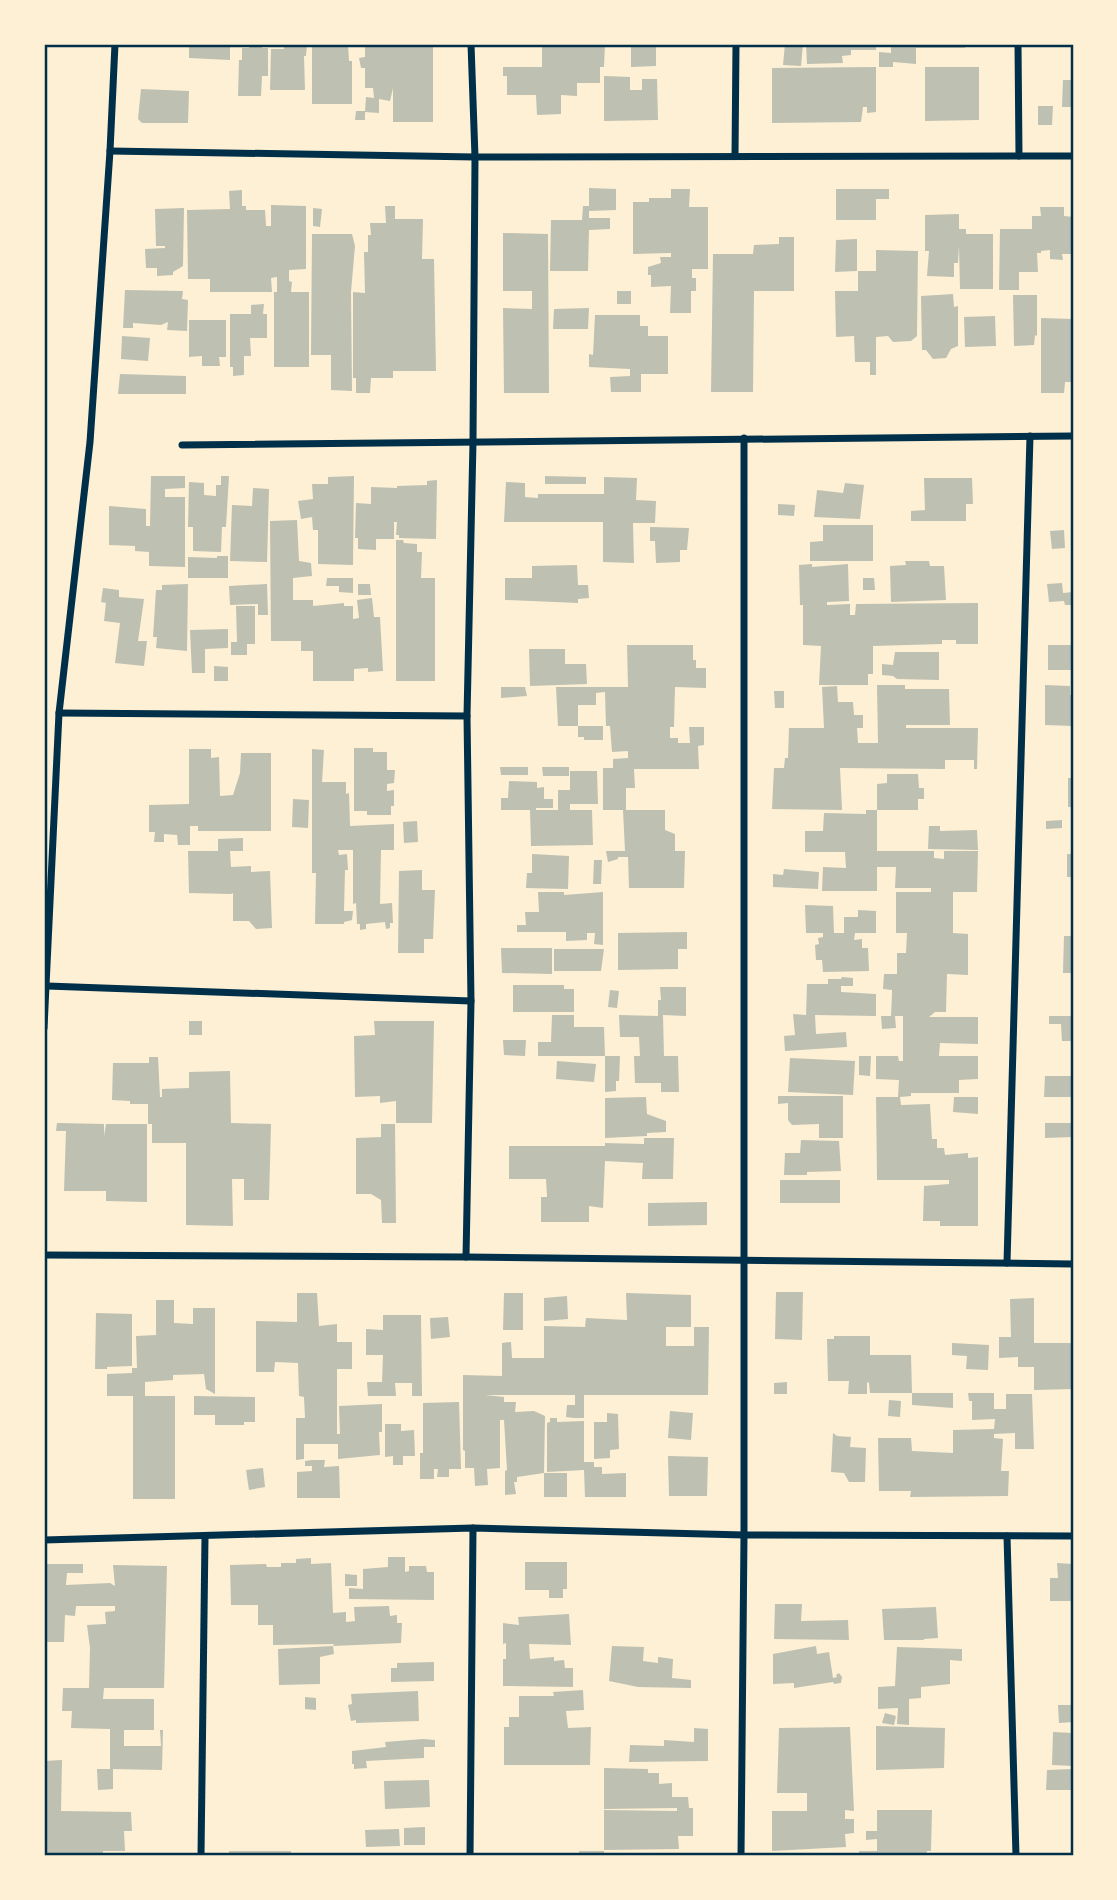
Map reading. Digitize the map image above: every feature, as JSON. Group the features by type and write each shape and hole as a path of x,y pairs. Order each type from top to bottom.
{"street":[{"path":"44,1028 59,713 90,442 115,44"},
{"path":"466,1257 471,1001 467,716 475,157 471,44"},
{"path":"735,156 736,44"},
{"path":"1018,44 1019,156"},
{"path":"110,152 475,157 1073,156"},
{"path":"1007,1263 1030,436"},
{"path":"182,444 1073,436"},
{"path":"741,1856 744,1535 744,438"},
{"path":"59,713 467,716"},
{"path":"47,986 471,1001"},
{"path":"44,1255 1073,1264"},
{"path":"470,1856 473,1528"},
{"path":"44,1540 473,1528 744,1535 1073,1536"},
{"path":"201,1856 205,1536"},
{"path":"1007,1536 1016,1856"}],"building":[{"path":"189,44 230,44 230,60 189,58"},
{"path":"249,44 262,44 262,48 268,48 268,76 262,76 261,96 238,96 239,60 242,60 242,48 249,48"},
{"path":"284,44 307,44 304,56 305,90 270,90 271,49 284,49"},
{"path":"312,44 348,44 349,61 352,61 352,104 312,104"},
{"path":"365,44 433,44 433,122 393,122 393,88 390,101 379,99 379,113 365,112 365,120 355,120 356,111 365,111 366,97 374,98 373,88 365,88 365,68 361,68 359,58 365,57"},
{"path":"542,44 605,44 600,83 577,83 577,96 561,95 561,114 537,115 536,95 507,95 507,76 503,76 503,67 542,67"},
{"path":"631,44 656,44 656,66 631,67"},
{"path":"785,44 803,44 801,66 783,65"},
{"path":"806,44 876,44 876,50 851,50 851,55 842,56 843,63 807,64"},
{"path":"891,44 965,44 965,48 916,48 916,64 893,62 893,67 879,67 879,52 891,53"},
{"path":"876,67 876,112 867,113 867,107 863,107 861,122 772,123 772,68"},
{"path":"925,67 979,67 979,120 925,121"},
{"path":"604,76 630,77 630,90 642,90 642,79 657,79 658,120 604,121"},
{"path":"1063,80 1073,80 1073,107 1062,107"},
{"path":"141,89 189,91 188,123 142,123 138,119"},
{"path":"1038,106 1053,106 1052,125 1038,125"},
{"path":"589,188 616,189 616,210 589,211 589,218 610,218 610,229 589,230 588,271 550,271 551,220 582,220 583,206 589,206"},
{"path":"671,189 690,189 689,207 708,207 708,269 692,269 692,278 696,278 696,291 691,291 691,313 670,313 671,286 651,287 648,267 661,263 660,257 671,257 671,253 633,254 633,202 649,202 649,198 671,198"},
{"path":"836,189 889,189 889,199 876,199 876,220 836,220"},
{"path":"242,190 242,206 246,206 246,210 265,210 266,226 271,226 271,205 306,206 306,269 289,270 289,281 292,282 291,292 309,292 309,367 274,367 274,292 277,292 277,277 271,278 272,292 210,292 210,279 188,279 187,210 230,209 229,191"},
{"path":"385,206 395,206 395,219 423,219 422,259 434,259 436,371 393,371 393,378 371,378 370,393 356,393 356,378 353,378 353,292 365,293 364,252 368,252 370,223 386,223"},
{"path":"1040,207 1064,207 1064,216 1073,217 1073,254 1062,254 1063,260 1050,259 1050,250 1041,251 1037,253 1038,272 1019,272 1019,290 999,290 1000,229 1032,229 1032,216 1041,216"},
{"path":"184,208 183,266 173,272 173,275 157,276 157,268 146,268 145,249 165,248 156,246 155,209"},
{"path":"313,208 322,209 320,227 313,226"},
{"path":"959,214 959,229 966,229 966,234 993,234 993,289 960,289 959,246 958,263 954,263 954,277 927,276 929,251 925,251 925,215"},
{"path":"503,233 548,234 549,393 504,393 503,308 532,309 532,291 503,291"},
{"path":"312,234 352,234 355,246 351,292 352,391 331,390 331,355 311,355"},
{"path":"779,237 794,237 794,291 754,291 753,392 711,392 713,254 753,254 754,245 779,244"},
{"path":"857,239 857,271 835,272 836,240"},
{"path":"876,250 918,251 917,336 911,341 893,342 888,336 876,337 876,375 870,375 870,362 855,362 854,336 836,337 835,291 858,291 858,271 876,271"},
{"path":"125,290 183,291 182,299 188,300 187,331 167,330 168,322 161,325 133,323 133,328 123,328"},
{"path":"617,291 631,291 631,304 617,304"},
{"path":"953,294 954,307 958,306 958,346 951,349 946,358 933,359 926,350 922,350 921,296"},
{"path":"1013,295 1037,295 1037,336 1035,335 1034,345 1014,346"},
{"path":"264,304 263,314 267,314 267,338 250,338 251,356 244,356 244,375 233,376 233,367 230,367 230,314 251,314 251,305"},
{"path":"589,308 588,329 553,329 554,309"},
{"path":"595,315 640,315 640,326 648,326 648,336 668,336 668,374 641,374 641,392 611,392 610,377 630,376 630,369 589,367 589,354 593,355"},
{"path":"995,316 996,346 965,347 964,317"},
{"path":"1041,318 1073,319 1073,382 1065,382 1064,393 1041,393"},
{"path":"189,320 226,320 226,357 219,357 220,366 202,366 202,356 189,357"},
{"path":"122,336 150,338 148,361 121,359"},
{"path":"120,374 186,376 186,394 118,394"},
{"path":"151,476 185,476 185,488 165,489 165,497 185,497 185,567 149,566 149,552 135,551 135,546 109,545 109,506 146,509 146,526 150,526"},
{"path":"221,476 229,476 226,527 222,527 221,552 193,551 193,527 188,527 189,482 204,483 204,495 216,496 216,485 221,485"},
{"path":"354,476 353,565 318,564 318,530 313,530 312,517 301,519 298,501 313,499 312,484 328,484 328,477"},
{"path":"545,476 586,477 586,484 545,484"},
{"path":"604,477 637,478 636,500 656,501 655,523 633,523 634,563 603,562 603,522 504,522 506,482 525,483 525,497 538,498 538,494 604,494"},
{"path":"924,478 972,478 973,504 966,504 966,521 911,521 911,511 925,510"},
{"path":"437,480 436,539 399,538 399,535 396,535 397,522 394,522 394,539 376,539 376,550 358,549 358,538 355,538 356,503 371,504 371,487 427,485 427,481"},
{"path":"845,483 864,485 860,519 814,517 817,490 843,493"},
{"path":"253,488 269,489 267,562 230,561 232,505 252,506"},
{"path":"778,504 795,505 794,516 778,515"},
{"path":"297,520 299,561 311,563 312,576 293,578 293,600 313,600 313,606 344,603 344,606 353,606 353,619 359,618 357,600 372,598 374,617 380,617 383,671 354,669 354,681 313,681 313,651 301,651 301,641 271,641 270,521"},
{"path":"823,525 873,525 873,561 810,561 810,542 823,541"},
{"path":"650,527 689,528 687,550 680,550 680,562 656,563 655,541 650,541"},
{"path":"1064,530 1065,548 1052,549 1050,531"},
{"path":"396,540 417,544 417,552 422,552 421,578 435,578 435,681 396,681"},
{"path":"228,556 228,578 188,578 188,557"},
{"path":"905,561 929,561 930,566 944,566 946,600 891,602 890,566 906,565"},
{"path":"812,564 812,567 848,564 849,601 827,602 827,605 850,604 850,615 855,615 856,604 978,603 978,644 956,644 956,640 942,640 942,644 873,646 873,674 868,674 868,685 819,685 821,646 803,645 803,605 800,605 799,565"},
{"path":"577,565 578,585 588,585 589,598 578,599 578,603 505,600 505,578 532,578 532,566"},
{"path":"327,578 353,578 353,593 339,592 339,586 326,586"},
{"path":"863,578 874,578 875,590 863,590"},
{"path":"1062,583 1063,593 1073,592 1073,605 1065,605 1064,601 1049,602 1047,584"},
{"path":"188,584 187,651 156,648 157,637 153,637 156,590 162,590 162,585"},
{"path":"267,584 268,615 258,615 258,604 230,605 229,586"},
{"path":"358,584 370,584 371,595 358,595"},
{"path":"103,588 119,590 119,597 144,599 138,641 147,641 144,666 115,663 120,623 104,621 106,603 101,602"},
{"path":"236,606 255,606 255,644 247,644 247,655 231,655 231,642 237,642"},
{"path":"228,629 228,648 205,649 205,673 192,673 190,630"},
{"path":"627,645 693,645 696,668 706,668 706,688 675,687 674,727 670,727 670,738 678,738 678,743 690,743 689,727 704,727 704,745 698,746 699,769 634,769 635,788 626,788 626,810 665,810 665,830 675,834 675,851 685,851 684,888 629,888 628,857 618,857 608,862 606,851 625,851 623,810 603,810 603,768 613,768 613,759 628,758 628,751 612,752 610,726 606,726 605,692 596,693 596,705 578,705 578,726 558,726 556,687 628,687"},
{"path":"1048,645 1073,645 1073,670 1048,670"},
{"path":"529,649 565,649 565,664 586,664 587,684 530,686"},
{"path":"895,652 939,652 939,680 897,679 882,675 882,664 893,665"},
{"path":"214,666 228,667 228,681 214,681"},
{"path":"877,685 905,685 905,689 949,689 950,725 906,725 906,728 978,728 977,769 974,769 974,760 945,760 945,769 840,768 842,810 772,809 774,768 784,768 785,758 788,758 789,728 824,728 822,687 837,686 838,702 853,702 854,715 863,715 863,728 857,728 858,743 878,743"},
{"path":"1045,685 1070,686 1070,695 1073,695 1073,726 1045,725"},
{"path":"501,687 525,687 527,696 501,698"},
{"path":"774,691 784,691 784,708 775,708"},
{"path":"578,726 603,726 603,740 584,740 584,737 578,737"},
{"path":"354,748 373,748 373,752 387,752 387,770 395,770 394,783 387,784 387,791 394,790 391,815 367,815 367,811 354,811"},
{"path":"189,749 211,749 211,758 219,757 220,796 233,795 240,773 241,753 271,753 271,831 198,831 198,826 190,826 190,845 178,845 177,835 164,834 164,842 154,842 155,832 149,832 149,805 189,804"},
{"path":"312,749 324,750 322,782 346,782 350,826 394,824 394,850 381,850 380,904 392,903 393,923 390,923 390,928 386,929 385,922 366,924 366,929 360,930 360,924 357,924 356,903 353,904 353,850 338,850 339,855 347,854 344,911 353,911 352,920 344,924 315,924 316,873 312,873"},
{"path":"500,767 528,767 528,775 501,775"},
{"path":"542,767 569,767 569,776 543,776"},
{"path":"570,771 597,771 598,804 570,804 570,810 592,810 593,845 531,846 530,810 501,810 501,798 508,798 509,781 537,782 537,788 544,787 544,799 553,799 553,808 536,810 558,810 558,790 570,790"},
{"path":"887,774 918,774 919,788 924,788 924,799 918,799 918,810 877,810 877,784 887,783"},
{"path":"1068,778 1073,778 1073,807 1068,807"},
{"path":"293,799 309,800 308,828 292,827"},
{"path":"866,810 877,810 877,851 934,851 934,858 944,859 944,851 978,851 977,892 953,892 953,933 968,934 968,975 947,974 946,1012 935,1012 929,1017 978,1017 978,1044 940,1043 939,1056 978,1056 978,1079 959,1080 959,1093 911,1093 911,1096 900,1097 901,1105 930,1104 932,1139 937,1139 937,1148 944,1148 945,1155 968,1153 968,1158 978,1157 978,1226 940,1226 940,1221 923,1221 924,1186 949,1184 949,1180 877,1180 876,1097 898,1097 899,1080 876,1079 876,1056 898,1056 899,1061 903,1061 903,1016 895,1016 896,1028 882,1029 881,1016 891,1016 892,990 883,989 884,974 897,974 897,953 906,953 907,933 896,933 896,892 931,892 931,888 895,888 896,867 877,867 877,891 822,891 823,867 846,868 845,852 805,852 805,831 823,831 824,813 866,814"},
{"path":"1062,820 1062,828 1046,829 1046,821"},
{"path":"417,821 418,842 404,843 403,822"},
{"path":"929,826 940,826 940,831 977,830 978,850 928,849"},
{"path":"243,838 243,851 230,851 231,867 251,866 251,872 270,871 272,928 256,929 249,921 233,921 233,893 189,893 188,851 218,851 218,839"},
{"path":"532,854 569,856 568,889 526,888 527,873 532,873"},
{"path":"1067,854 1073,854 1073,877 1067,877"},
{"path":"594,860 602,860 601,884 593,884"},
{"path":"784,869 819,872 818,889 773,887 773,874 783,875"},
{"path":"422,870 422,890 435,890 433,939 424,939 424,953 398,953 399,871"},
{"path":"538,892 564,892 564,895 603,892 603,945 594,944 595,933 587,933 587,940 566,941 566,932 517,932 517,925 526,925 525,912 539,912"},
{"path":"805,905 833,906 834,933 844,933 844,917 858,917 858,910 876,911 876,933 855,933 854,940 862,939 862,948 868,948 869,971 823,972 822,960 816,960 815,945 819,944 818,938 823,937 823,933 806,933"},
{"path":"687,932 687,949 678,949 678,969 618,970 618,933"},
{"path":"1064,936 1073,936 1073,973 1063,973"},
{"path":"501,948 552,948 552,974 502,973"},
{"path":"554,949 604,949 601,971 554,971"},
{"path":"853,978 853,986 841,986 841,992 876,994 876,1016 815,1015 816,1034 846,1032 847,1047 785,1051 784,1036 795,1035 793,1014 806,1015 807,984 828,984 828,979"},
{"path":"513,985 564,985 564,989 574,989 574,1012 513,1012"},
{"path":"660,987 686,987 686,1016 663,1015 664,1056 678,1056 679,1092 661,1092 661,1083 635,1083 634,1056 640,1056 639,1037 620,1037 619,1015 658,1016"},
{"path":"610,990 619,991 617,1008 608,1007"},
{"path":"552,1015 574,1015 574,1027 604,1027 605,1056 538,1056 538,1042 551,1042"},
{"path":"1049,1016 1073,1016 1073,1041 1062,1041 1061,1024 1049,1024"},
{"path":"189,1021 202,1021 202,1035 189,1035"},
{"path":"374,1021 434,1021 432,1123 396,1123 396,1101 380,1103 380,1096 355,1097 354,1036 375,1035"},
{"path":"503,1040 526,1040 525,1056 504,1055"},
{"path":"605,1056 620,1056 616,1091 605,1092"},
{"path":"859,1056 871,1056 870,1076 859,1075"},
{"path":"149,1057 158,1057 160,1097 162,1089 189,1088 189,1072 230,1071 231,1123 271,1124 269,1200 244,1200 244,1179 232,1179 233,1226 186,1225 186,1143 152,1143 148,1104 112,1100 113,1063 149,1063"},
{"path":"790,1058 855,1061 853,1095 788,1092"},
{"path":"557,1061 596,1064 594,1082 556,1079"},
{"path":"1045,1076 1073,1076 1073,1097 1044,1097"},
{"path":"778,1096 843,1096 843,1138 819,1138 819,1124 792,1125 788,1120 788,1103 778,1104"},
{"path":"646,1097 647,1114 666,1121 666,1132 647,1133 647,1136 605,1138 605,1098"},
{"path":"954,1097 978,1097 978,1114 953,1112"},
{"path":"57,1123 104,1124 104,1136 106,1124 147,1124 147,1202 106,1201 106,1191 64,1191 66,1131 56,1131"},
{"path":"1045,1123 1073,1123 1073,1137 1045,1138"},
{"path":"381,1124 395,1124 396,1223 382,1223 381,1200 371,1194 356,1194 356,1138 381,1137"},
{"path":"644,1138 674,1138 673,1179 642,1179 643,1163 605,1161 603,1208 589,1206 589,1222 541,1222 541,1197 547,1197 546,1179 509,1179 509,1146 644,1144"},
{"path":"801,1140 839,1141 841,1171 784,1175 785,1153 800,1153"},
{"path":"780,1180 840,1180 840,1203 780,1203"},
{"path":"707,1202 707,1225 648,1226 648,1203"},
{"path":"776,1292 803,1292 802,1340 775,1339"},
{"path":"297,1293 317,1293 319,1326 337,1324 337,1342 352,1342 352,1369 337,1369 337,1434 340,1434 339,1406 382,1404 380,1455 338,1459 338,1444 304,1444 304,1459 296,1460 296,1418 305,1418 304,1397 299,1396 298,1363 275,1362 274,1372 256,1372 256,1321 297,1322"},
{"path":"504,1293 523,1293 523,1330 503,1330"},
{"path":"626,1293 691,1295 691,1327 666,1327 666,1346 694,1346 694,1327 709,1327 708,1395 584,1395 584,1418 574,1418 566,1417 567,1405 575,1405 575,1395 485,1395 504,1397 504,1402 516,1402 515,1412 534,1411 545,1416 544,1473 517,1477 517,1482 514,1482 516,1494 505,1495 507,1470 504,1420 500,1420 500,1468 487,1469 488,1485 475,1486 474,1468 465,1468 463,1450 463,1375 502,1376 502,1343 511,1342 512,1358 544,1358 544,1326 585,1327 586,1318 627,1320"},
{"path":"567,1296 568,1319 544,1321 544,1298"},
{"path":"1034,1298 1034,1343 1073,1343 1073,1389 1034,1390 1034,1367 1018,1367 1018,1357 999,1358 999,1337 1011,1337 1010,1299"},
{"path":"156,1300 174,1300 174,1323 193,1324 193,1308 215,1308 215,1394 206,1389 204,1374 173,1375 173,1380 145,1382 145,1396 175,1396 175,1499 133,1499 133,1396 107,1396 107,1374 132,1373 132,1368 137,1368 136,1336 156,1335"},
{"path":"96,1313 132,1314 132,1366 95,1369"},
{"path":"383,1315 421,1315 422,1396 412,1396 412,1383 395,1383 396,1396 368,1396 367,1382 382,1382 383,1355 366,1355 366,1329 383,1330"},
{"path":"448,1317 450,1337 431,1339 430,1318"},
{"path":"834,1336 870,1336 870,1355 911,1355 912,1393 870,1393 867,1382 867,1394 848,1394 849,1381 828,1381 827,1339 834,1339"},
{"path":"952,1343 989,1345 988,1370 966,1369 967,1356 952,1355"},
{"path":"787,1382 787,1394 774,1394 774,1383"},
{"path":"912,1393 953,1393 953,1408 912,1405"},
{"path":"968,1393 994,1393 994,1409 1006,1409 1006,1394 1032,1394 1034,1449 1015,1449 1015,1433 994,1434 994,1438 1003,1439 1001,1471 1009,1471 1008,1496 910,1497 911,1491 879,1491 878,1438 911,1438 912,1451 953,1453 953,1430 994,1429 995,1419 972,1420 972,1401 969,1401"},
{"path":"194,1396 255,1397 255,1422 244,1422 244,1425 215,1425 215,1415 194,1415"},
{"path":"889,1400 901,1401 900,1417 888,1416"},
{"path":"459,1402 461,1469 449,1469 449,1477 437,1477 438,1469 434,1469 434,1479 420,1479 423,1403"},
{"path":"670,1411 693,1413 691,1440 668,1438"},
{"path":"607,1413 618,1414 619,1449 610,1450 610,1458 594,1459 594,1422 607,1422"},
{"path":"550,1418 557,1418 557,1422 584,1421 584,1462 594,1462 594,1467 602,1467 602,1474 626,1473 626,1497 585,1497 584,1470 547,1472 547,1423"},
{"path":"385,1424 401,1424 401,1431 414,1430 415,1456 403,1456 403,1465 393,1465 393,1456 385,1457"},
{"path":"833,1433 851,1437 850,1447 866,1448 865,1482 849,1482 844,1473 831,1472"},
{"path":"668,1456 708,1457 707,1496 669,1496"},
{"path":"325,1460 324,1467 339,1466 340,1498 297,1498 297,1472 312,1471 312,1466 305,1466 305,1461"},
{"path":"263,1468 265,1487 249,1490 246,1470"},
{"path":"544,1473 567,1473 567,1497 544,1497"},
{"path":"388,1557 405,1557 405,1572 409,1571 409,1566 426,1566 427,1572 434,1572 434,1600 349,1599 349,1588 363,1589 363,1569 388,1567"},
{"path":"311,1558 311,1564 331,1563 333,1613 346,1612 346,1622 355,1621 354,1607 389,1606 390,1616 397,1615 397,1623 402,1623 401,1643 273,1645 273,1625 258,1625 258,1605 231,1605 230,1565 266,1564 267,1567 281,1567 281,1563 296,1563 296,1559"},
{"path":"525,1562 567,1562 567,1589 563,1589 563,1598 549,1598 549,1590 525,1590"},
{"path":"1057,1563 1073,1564 1073,1601 1050,1601 1050,1578 1058,1578"},
{"path":"44,1564 83,1564 83,1573 67,1573 66,1585 110,1583 115,1586 113,1565 167,1566 164,1688 104,1688 103,1699 154,1699 154,1730 124,1730 124,1746 161,1746 160,1730 163,1730 162,1770 110,1769 110,1729 71,1728 72,1711 62,1711 63,1688 89,1688 90,1648 87,1625 106,1624 105,1612 115,1611 115,1606 76,1606 75,1616 65,1615 64,1642 44,1642"},
{"path":"345,1574 357,1575 357,1586 345,1586"},
{"path":"775,1604 802,1604 801,1621 848,1620 849,1640 774,1639"},
{"path":"936,1607 938,1638 884,1640 882,1609"},
{"path":"569,1614 571,1645 529,1644 530,1659 554,1657 554,1661 564,1660 565,1668 573,1668 573,1687 503,1686 506,1643 503,1644 503,1623 519,1625 518,1617"},
{"path":"333,1646 334,1654 320,1657 320,1684 279,1685 278,1649"},
{"path":"612,1646 644,1647 643,1661 658,1663 658,1657 673,1659 672,1678 691,1680 691,1688 638,1687 609,1681"},
{"path":"816,1646 817,1654 829,1652 833,1678 839,1673 842,1677 841,1683 794,1688 794,1683 773,1684 773,1654"},
{"path":"897,1647 962,1649 962,1661 950,1660 950,1684 921,1687 921,1698 909,1699 909,1725 897,1724 898,1708 878,1709 878,1687 895,1686"},
{"path":"434,1662 434,1681 391,1682 391,1668 397,1668 397,1663"},
{"path":"583,1690 584,1710 566,1711 568,1728 591,1727 590,1765 504,1765 504,1727 509,1727 509,1717 519,1717 519,1696 554,1696 553,1692"},
{"path":"418,1691 419,1721 351,1721 348,1705 352,1704 351,1694"},
{"path":"305,1697 316,1698 316,1710 305,1709"},
{"path":"1058,1705 1073,1705 1073,1722 1059,1723"},
{"path":"885,1713 896,1716 894,1725 882,1723"},
{"path":"876,1726 945,1728 944,1768 876,1770"},
{"path":"850,1727 854,1811 845,1810 845,1819 854,1819 854,1833 845,1834 846,1847 772,1851 772,1811 807,1811 807,1793 777,1793 779,1728"},
{"path":"694,1728 708,1729 708,1761 629,1762 630,1745 664,1746 664,1740 694,1742"},
{"path":"1053,1732 1073,1733 1073,1766 1052,1765"},
{"path":"435,1740 435,1747 424,1747 424,1758 366,1761 367,1768 354,1769 352,1764 352,1751 386,1747 385,1742"},
{"path":"62,1760 61,1811 131,1812 132,1831 124,1831 125,1851 103,1851 103,1856 44,1856 44,1761"},
{"path":"604,1768 648,1769 648,1773 659,1773 659,1784 672,1783 672,1797 688,1797 689,1808 693,1808 693,1836 678,1836 679,1849 604,1850 604,1810 677,1811 677,1808 604,1809"},
{"path":"97,1769 113,1769 113,1789 98,1790"},
{"path":"1073,1769 1073,1790 1046,1790 1047,1770"},
{"path":"429,1780 430,1807 385,1809 384,1781"},
{"path":"877,1810 932,1810 931,1851 927,1851 926,1856 859,1856 859,1851 877,1851 877,1839 866,1840 866,1831 877,1831"},
{"path":"425,1827 425,1845 404,1845 404,1828"},
{"path":"399,1829 400,1846 366,1847 365,1830"},
{"path":"229,1851 291,1851 291,1856 229,1856"},
{"path":"579,1851 604,1851 604,1856 579,1856"}]}
